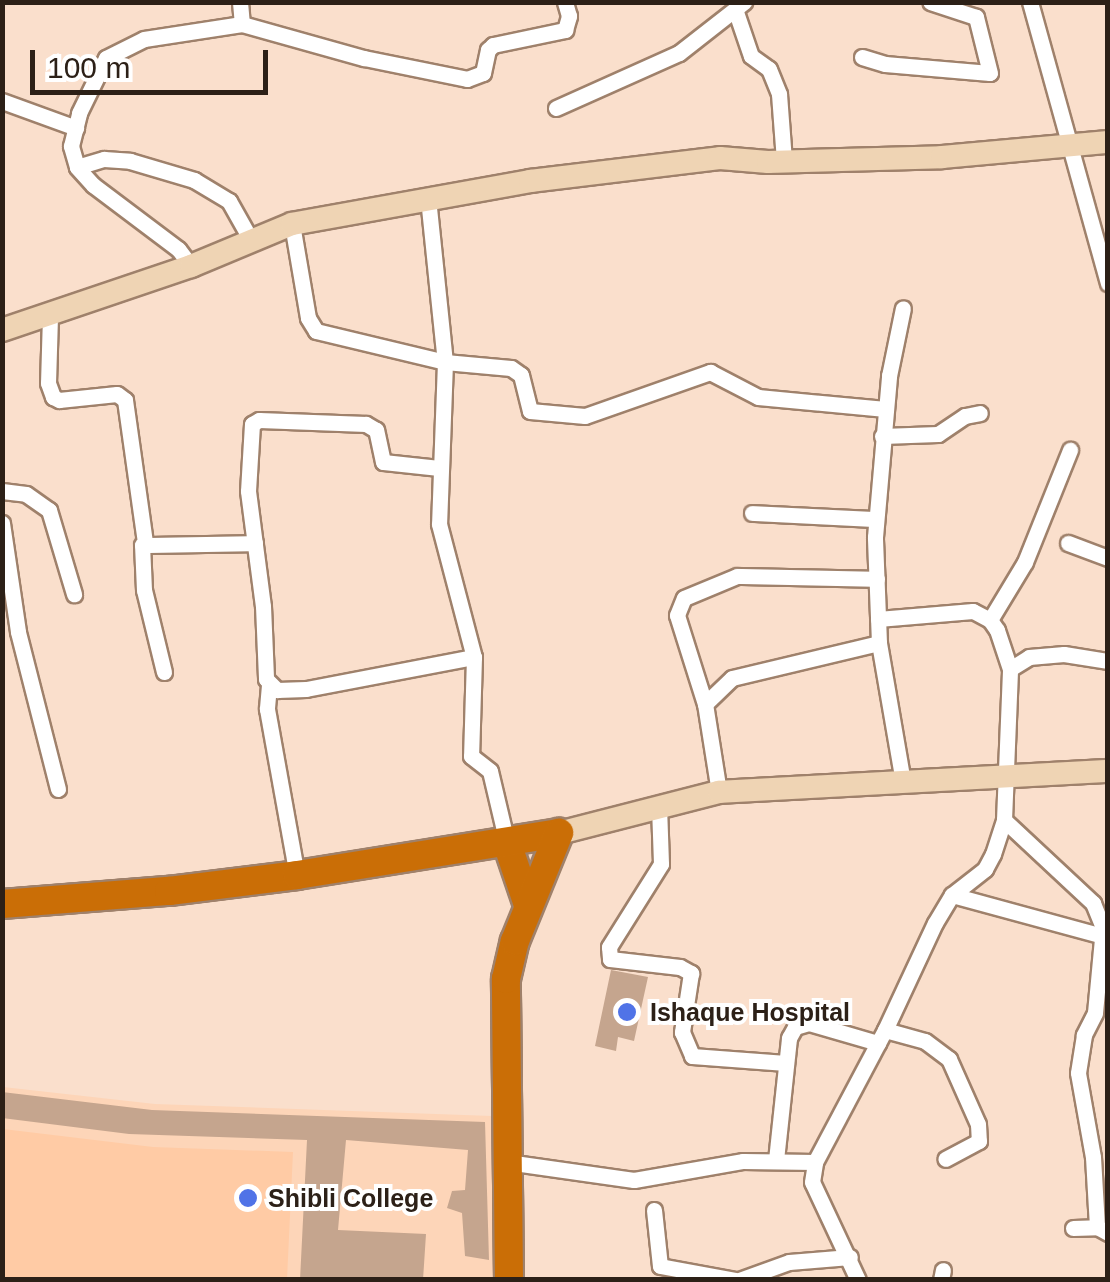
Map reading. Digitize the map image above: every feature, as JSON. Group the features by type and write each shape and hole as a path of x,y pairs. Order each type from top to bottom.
{"highway":[{"path":"2,904 169,892 297,876 559,833"},
{"path":"509,1280 506,979 528,906 559,833"},
{"path":"507,843 528,906"}],"street":[{"path":"240,2 242,24"},
{"path":"190,266 178,249 93,185 77,167 71,146 106,58 144,39 242,24 364,58 467,80 484,73 488,50 494,45 565,30 569,16 565,2"},
{"path":"862,57 885,64 990,73 976,17 930,2"},
{"path":"1030,2 1108,283"},
{"path":"556,108 679,53 740,7 751,56 769,69 779,94 784,162"},
{"path":"2,102 76,128"},
{"path":"2,330 190,266 292,224 428,198 720,158 784,162 942,157 1108,142"},
{"path":"77,167 104,160 130,161 194,180 229,201 251,240"},
{"path":"428,198 445,362 439,468 444,556 467,621 474,657 472,756 490,771 507,843"},
{"path":"292,224 308,318 316,331 445,362 511,368 521,376 527,407 540,414 585,416 710,372 758,397 885,409"},
{"path":"903,308 885,409 876,519 879,642 903,782"},
{"path":"50,316 48,383 53,396 59,400 116,394 125,400 145,542 141,552 144,590 164,672"},
{"path":"882,436 938,434 964,416 980,413"},
{"path":"297,876 267,709 269,685 248,491 250,430 256,420 366,424 376,430 380,459 386,464 439,468"},
{"path":"990,620 1025,562 1070,450"},
{"path":"2,491 26,494 48,510 74,594"},
{"path":"752,512 876,519"},
{"path":"2,523 18,632 58,789"},
{"path":"145,542 255,542"},
{"path":"1068,542 1108,558"},
{"path":"720,792 705,704 677,615 684,598 737,576 877,578"},
{"path":"858,1280 812,1182 815,1162 952,895 984,869 1004,820 1008,774 1010,668 990,620 973,610 878,619"},
{"path":"705,704 732,678 879,642"},
{"path":"1010,668 1029,658 1064,654 1108,662"},
{"path":"269,685 277,690 306,690 474,657"},
{"path":"559,833 720,792 1108,771"},
{"path":"659,806 660,864 609,947 610,959 687,969 690,980 682,1032 692,1056 786,1063"},
{"path":"1004,820 1094,903 1103,936 1095,1013 1084,1035 1078,1072 1102,1230 1073,1228"},
{"path":"952,895 1103,936"},
{"path":"776,1160 790,1033 809,1023 925,1041 950,1059 980,1132 974,1148 946,1159"},
{"path":"507,1162 634,1180 703,1166 776,1160 815,1162"},
{"path":"654,1210 660,1266 737,1280 789,1262 850,1257"}],"shaded area":[{"name":"Shibli College","path":"3,1087 155,1104 492,1116 493,1279 3,1279"},
{"path":"3,1129 153,1147 293,1152 287,1279 3,1279"}],"building":[{"path":"611,970 648,977 634,1041 618,1037 616,1051 595,1046"},
{"path":"2,1092 152,1110 485,1122 489,1260 465,1256 462,1213 447,1208 452,1191 465,1190 468,1150 346,1140 338,1230 426,1234 423,1280 300,1280 307,1140 129,1134 2,1118"}],"place":[{"name":"Ishaque Hospital","path":"627,1012"},
{"name":"Shibli College","path":"248,1198"}]}
